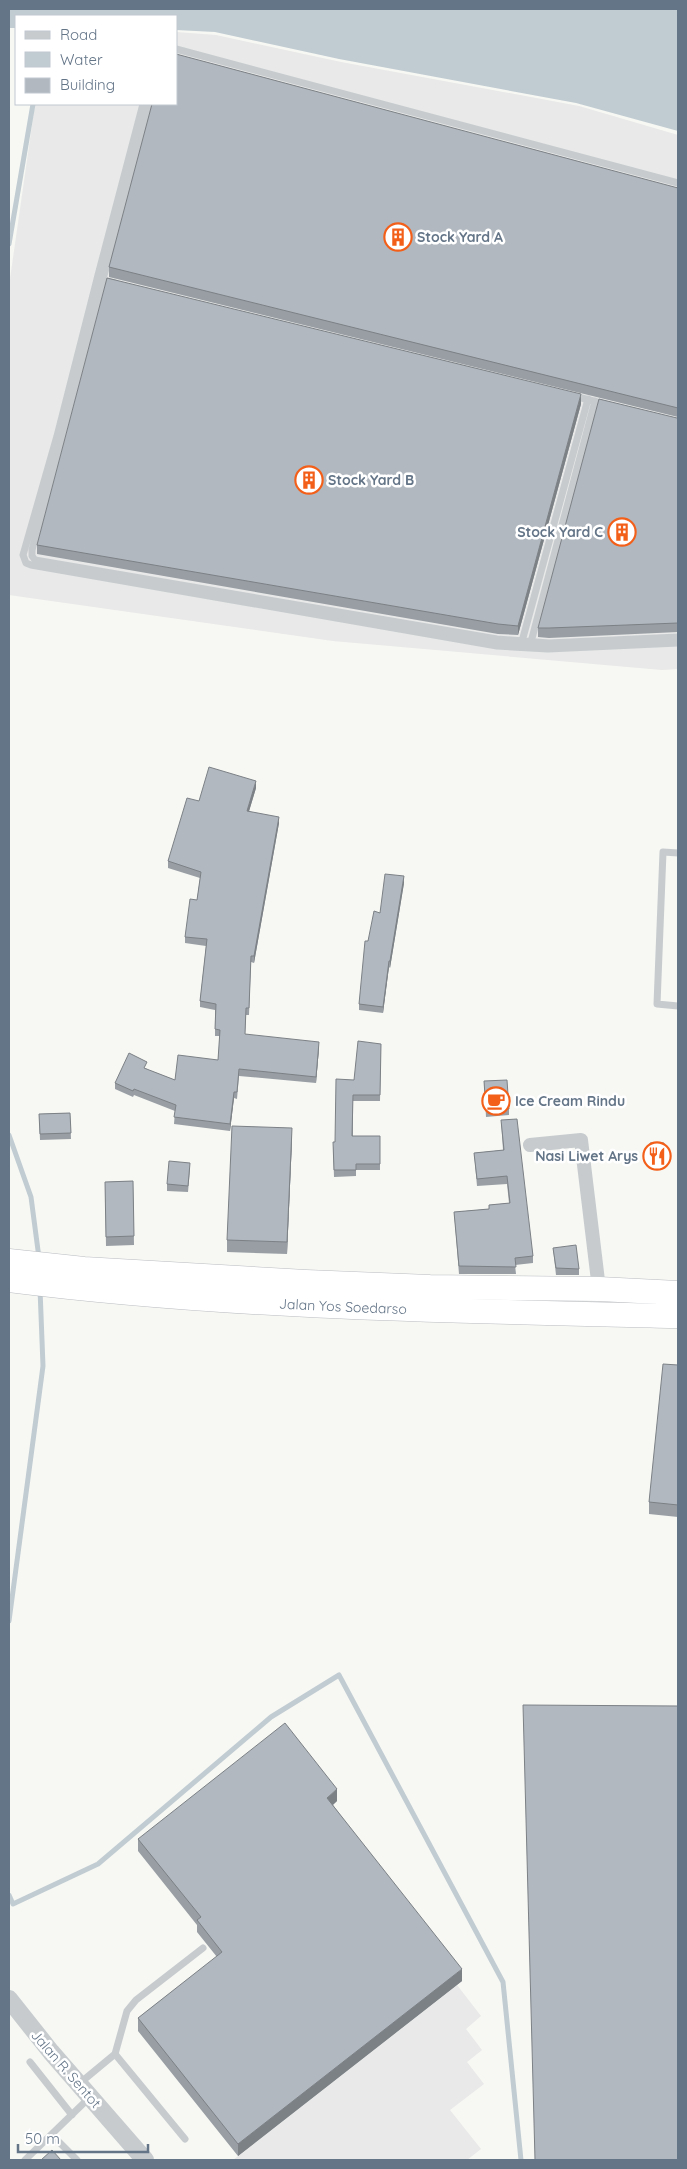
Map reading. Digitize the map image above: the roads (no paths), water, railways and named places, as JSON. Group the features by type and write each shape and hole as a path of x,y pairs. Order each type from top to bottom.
{"highway":[{"name":"Jalan Yos Soedarso","path":"9,1261 84,1279 193,1298 430,1299 599,1289 678,1293"},
{"name":"Jalan Yos Soedarso","path":"9,1280 306,1274 430,1299 602,1314 678,1316"},
{"path":"599,1289 602,1314"}],"street":[{"path":"530,1145 581,1140 599,1289"},
{"name":"Jalan R. Sentot","path":"9,1999 51,2052 145,2160"}],"lane":[{"path":"178,50 678,183"},
{"path":"178,58 224,70"},
{"path":"143,105 32,550 32,556 35,560 548,650 678,643"},
{"path":"100,282 149,105"},
{"path":"100,282 122,288"},
{"path":"568,397 613,408"},
{"path":"521,644 591,402"},
{"path":"531,642 591,402"},
{"path":"521,644 531,642 678,637"},
{"path":"678,853 663,852 657,1004 678,1006"},
{"path":"25,2160 72,2115 85,2090 115,2054 127,2010 136,2000 203,1948"},
{"path":"115,2054 184,2139"},
{"path":"30,2062 72,2115"},
{"path":"52,2135 77,2160"}],"water":[{"path":"9,9 678,9 678,131 576,103 339,59 215,32 178,30 178,15 15,15 15,28 9,28"}],"waterway":[{"path":"9,244 33,105"},
{"path":"9,1135 31,1197 39,1258"},
{"path":"9,1621 43,1366 40,1289"},
{"path":"9,1895 13,1904 98,1864 271,1717 339,1675 503,1982 521,2160"}],"place":[{"name":"Stock Yard A","path":"398,237"},
{"name":"Stock Yard B","path":"309,480"},
{"name":"Stock Yard C","path":"622,532"},
{"name":"Ice Cream Rindu","path":"496,1101"},
{"name":"Nasi Liwet Arys","path":"657,1156"}]}
